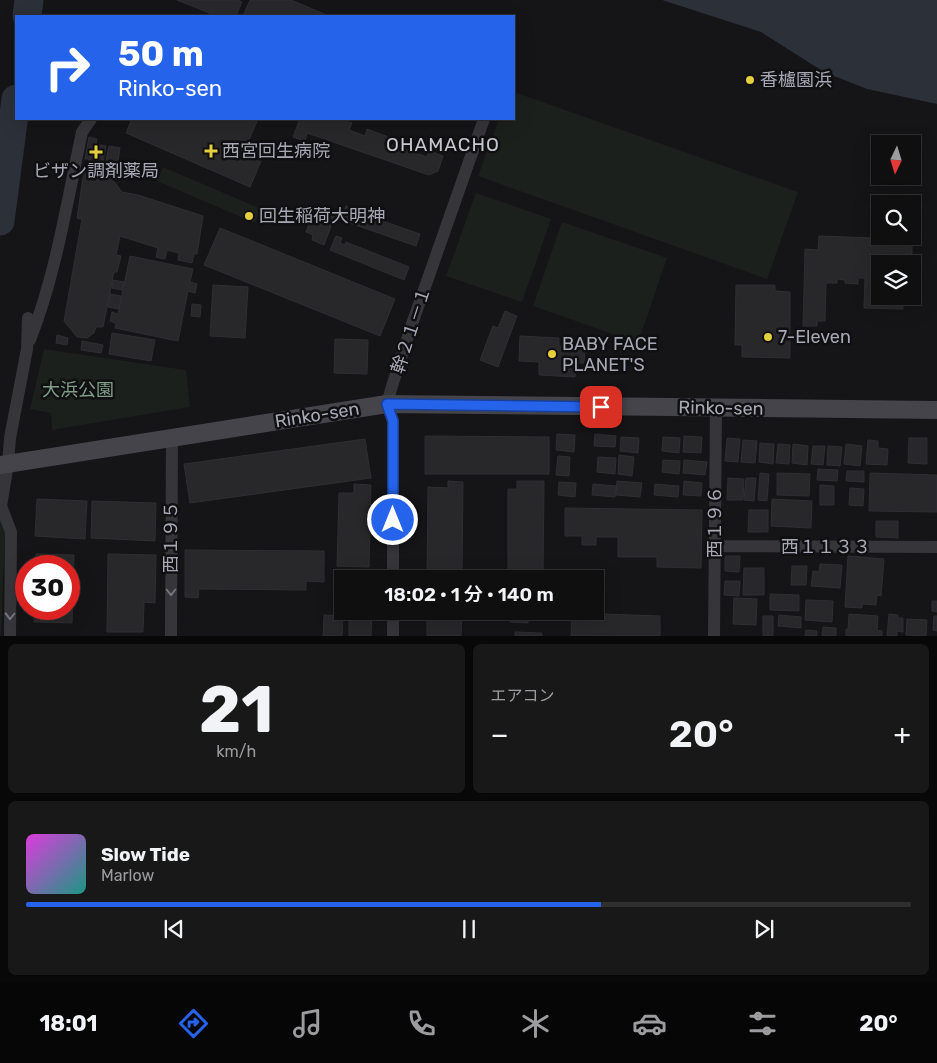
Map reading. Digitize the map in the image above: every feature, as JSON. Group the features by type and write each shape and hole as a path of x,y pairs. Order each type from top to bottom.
{"street":[{"path":"27,349 39,318 58,246 82,132 90,120"},
{"name":"幹２１－１","path":"387,404 412,324 484,120"},
{"path":"10,636 11,532 0,507 4,464 27,349 28,318"},
{"path":"387,404 393,421 393,570"},
{"name":"Rinko-sen","path":"4,464 387,404 937,410"},
{"name":"西１９６","path":"714,636 716,408"},
{"name":"西１９５","path":"171,636 172,438"},
{"name":"西１１３３","path":"714,546 937,547"},
{"path":"393,620 393,636"}],"green space":[{"path":"515,92 798,192 767,279 478,176 499,120 515,120"},
{"path":"163,167 261,209 255,223 157,181"},
{"path":"476,193 551,219 522,302 446,276"},
{"path":"562,222 667,258 638,343 533,306"},
{"name":"大浜公園","path":"44,349 186,370 190,407 52,430 51,413 30,409"},
{"path":"0,518 5,533 1,636 0,635"}],"shaded area":[{"path":"662,0 937,0 937,104 867,89 824,72 761,32"}],"building":[{"path":"177,0 238,0 242,2 236,15 214,15"},
{"path":"250,0 291,0 327,15 243,15"},
{"name":"西宮回生病院","path":"132,120 258,120 246,147 264,154 250,187 126,133"},
{"path":"300,120 342,120 352,123 349,130 365,136 367,129 391,138 389,144 427,157 429,151 443,156 438,171 429,175 307,133 305,141 293,137"},
{"name":"ビザン調剤薬局","path":"89,137 97,139 96,144 106,146 102,167 88,165 89,159 85,159"},
{"path":"109,146 120,148 117,167 105,165"},
{"path":"84,171 113,180 122,192 138,195 203,216 197,254 194,254 192,263 178,260 179,253 167,250 165,259 156,257 158,248 120,236 116,255 121,256 117,272 114,272 103,327 96,327 94,333 87,338 77,337 64,321 82,219 77,218"},
{"path":"346,206 352,208 351,210 420,234 416,246 341,220"},
{"path":"315,209 335,216 324,245 312,240 313,235 306,232"},
{"path":"220,228 395,299 380,336 204,265"},
{"path":"336,236 342,238 340,243 345,245 346,242 409,267 404,280 330,250"},
{"path":"819,236 871,238 871,245 912,245 912,254 871,255 871,305 903,305 903,309 864,308 865,278 858,278 858,284 845,283 845,280 837,279 837,283 826,283 825,321 817,321 817,326 803,326 805,249 818,250"},
{"path":"130,256 193,269 190,282 197,284 195,293 188,291 178,341 115,328 116,323 110,321 112,312 118,314"},
{"path":"113,280 124,282 122,290 112,288"},
{"path":"213,285 248,287 245,338 210,336"},
{"path":"736,285 775,285 775,291 790,292 790,358 742,357 742,345 735,345"},
{"path":"110,294 121,296 119,309 108,307"},
{"path":"192,304 201,305 200,317 191,316"},
{"path":"505,311 517,316 498,367 480,360 493,326 498,328"},
{"path":"112,333 155,340 151,361 109,354"},
{"path":"57,335 68,338 67,345 56,343"},
{"name":"BABY FACE PLANET'S","path":"520,336 559,338 559,346 585,347 584,363 576,363 575,377 539,375 539,362 519,361"},
{"path":"335,339 368,340 367,374 334,373"},
{"path":"82,341 103,345 101,353 81,350"},
{"path":"557,434 575,435 574,452 556,450"},
{"path":"595,434 616,436 615,447 594,446"},
{"path":"425,436 549,437 549,474 425,474"},
{"path":"684,436 702,437 701,453 683,452"},
{"path":"621,437 639,438 638,453 620,451"},
{"path":"663,437 680,438 679,453 662,451"},
{"path":"727,438 740,439 738,462 725,461"},
{"path":"909,438 927,438 927,464 908,463"},
{"path":"365,439 371,478 190,503 184,464"},
{"path":"743,440 757,441 755,463 741,462"},
{"path":"868,440 878,441 878,448 888,449 887,465 866,464"},
{"path":"760,443 774,444 773,464 759,462"},
{"path":"778,444 790,445 789,464 776,463"},
{"path":"793,444 808,446 807,465 792,463"},
{"path":"846,444 862,446 860,466 844,464"},
{"path":"813,446 825,446 823,465 811,464"},
{"path":"828,446 842,447 840,466 827,465"},
{"path":"619,455 634,457 632,476 618,474"},
{"path":"558,456 570,457 569,476 556,475"},
{"path":"598,457 616,458 615,474 597,472"},
{"path":"663,460 680,461 679,474 662,472"},
{"path":"684,460 707,462 705,475 683,473"},
{"path":"818,469 838,470 837,481 817,480"},
{"path":"847,471 864,471 864,482 846,481"},
{"path":"760,473 769,474 767,501 758,500"},
{"path":"777,473 810,474 809,496 777,495"},
{"path":"870,473 937,475 937,512 869,511"},
{"path":"728,478 744,479 743,500 727,500"},
{"path":"746,478 756,478 754,501 744,500"},
{"path":"448,481 463,482 462,570 427,570 428,487 448,488"},
{"path":"517,481 544,481 543,570 508,570 508,489 517,489"},
{"path":"617,481 642,483 640,497 616,495"},
{"path":"684,481 702,483 701,496 683,495"},
{"path":"559,482 576,483 575,497 558,495"},
{"path":"354,484 371,485 369,567 337,566 339,493 354,493"},
{"path":"593,484 616,486 615,497 592,495"},
{"path":"655,484 679,486 678,497 654,495"},
{"path":"820,485 834,486 834,505 820,505"},
{"path":"850,488 864,489 863,506 849,505"},
{"path":"37,499 87,501 85,539 35,536"},
{"path":"772,499 812,501 811,528 771,526"},
{"path":"92,501 156,503 155,541 91,538"},
{"path":"565,508 702,510 701,568 657,567 657,557 618,557 618,537 596,537 596,545 582,545 582,536 565,536"},
{"path":"749,510 768,510 768,532 748,532"},
{"path":"876,521 898,521 898,538 876,537"},
{"path":"185,550 324,551 324,582 306,581 306,590 199,589 198,598 185,597"},
{"path":"36,554 74,555 36,555"},
{"path":"108,554 156,555 155,603 144,602 143,632 107,632"},
{"path":"725,556 740,556 739,572 725,571"},
{"path":"848,556 884,559 881,596 877,595 876,605 862,604 862,608 845,607"},
{"path":"820,564 842,565 840,588 811,586 813,571 819,572"},
{"path":"792,566 807,566 806,585 791,585"},
{"path":"744,568 764,568 764,595 743,595"},
{"path":"725,581 740,581 739,596 724,595"},
{"path":"770,594 799,595 799,611 770,610"},
{"path":"734,598 757,599 756,625 733,624"},
{"path":"806,600 833,601 832,622 805,620"},
{"path":"932,601 937,601 937,612 932,611"},
{"path":"604,614 660,616 660,636 571,636 572,620 604,620"},
{"path":"849,614 878,616 877,630 882,631 882,636 846,636"},
{"path":"889,614 898,615 898,618 903,618 903,632 897,631 897,636 887,636"},
{"path":"324,615 334,616 334,620 343,620 342,636 323,636"},
{"path":"779,615 801,617 801,628 778,626"},
{"path":"763,616 773,616 773,636 763,636"},
{"path":"934,616 937,616 937,631 933,630"},
{"path":"907,619 927,620 926,636 906,635"},
{"path":"34,620 72,620 72,623 34,622"},
{"path":"349,620 372,620 371,636 349,636"},
{"path":"427,620 462,620 461,636 427,636"},
{"path":"510,620 528,620 528,623 510,622"},
{"path":"823,627 836,628 836,636 822,636"},
{"path":"806,630 817,631 817,636 805,636"},
{"path":"515,632 542,633 542,636 515,636"}],"waterway":[{"path":"27,15 29,0"},
{"path":"0,221 15,107"}],"place":[{"name":"香櫨園浜","path":"750,80"},
{"name":"西宮回生病院","path":"211,151"},
{"name":"ビザン調剤薬局","path":"96,152"},
{"name":"回生稲荷大明神","path":"249,216"},
{"name":"7-Eleven","path":"768,337"},
{"name":"BABY FACE PLANET'S","path":"552,354"}],"district":[{"name":"OHAMACHO","path":"443,144"}],"route":[{"path":"393,520 393,421 387,404 601,407"}]}
